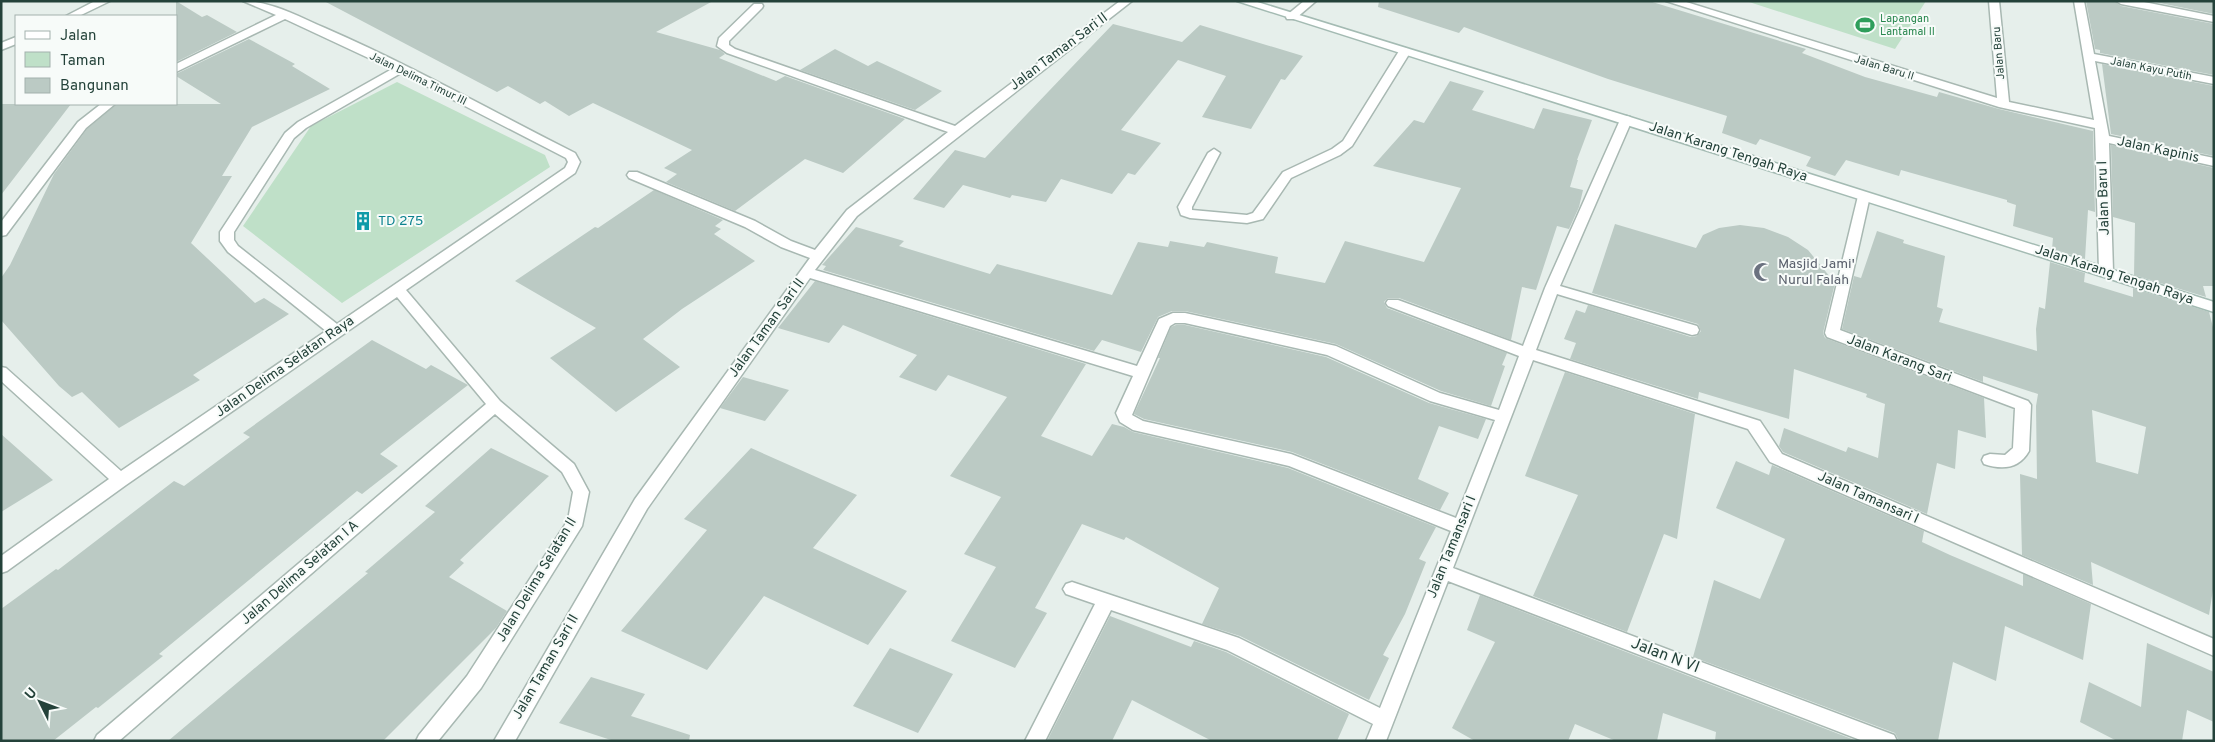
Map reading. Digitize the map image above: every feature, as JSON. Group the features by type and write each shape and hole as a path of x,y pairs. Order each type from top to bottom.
{"street":[{"path":"73,15 105,1"},
{"name":"Jalan Delima Timur III","path":"248,1 285,15 400,69 571,156 574,162 571,170"},
{"name":"Jalan Taman Sari II","path":"504,741 641,504 818,256 852,213 1127,1"},
{"name":"Jalan Karang Tengah Raya","path":"1242,1 2106,271 2214,307"},
{"path":"1291,17 1310,1"},
{"name":"Jalan Baru II","path":"1671,1 2003,104 2102,132"},
{"name":"Jalan Baru","path":"1994,1 2003,104"},
{"name":"Jalan Baru I","path":"2079,1 2102,132 2106,271"},
{"path":"2121,1 2214,19"},
{"path":"758,6 723,40 723,46 731,51 956,132"},
{"path":"178,68 285,15"},
{"path":"1,47 15,40"},
{"path":"1214,153 1185,207 1186,212 1190,214 1246,219 1258,216 1287,175 1336,152 1348,143 1405,51"},
{"name":"Jalan Kayu Putih","path":"2088,56 2214,81"},
{"path":"337,332 233,249 227,241 227,232 289,136 302,125 400,69"},
{"path":"1,232 82,125 97,111 107,105"},
{"name":"Jalan Tamansari I","path":"1376,741 1504,417 1552,288 1626,120"},
{"name":"Jalan Kapinis","path":"2102,132 2214,162"},
{"name":"Jalan Delima Selatan Raya","path":"1,566 120,480 571,170"},
{"path":"633,176 750,224 786,244 818,256"},
{"name":"Jalan Karang Sari","path":"1864,196 1832,333 2023,405 2021,451 2008,462 1990,460"},
{"path":"807,272 1142,373"},
{"name":"Jalan Delima Selatan II","path":"397,288 495,405 568,468 581,492 576,521 474,682 426,741"},
{"path":"1552,288 1692,330"},
{"name":"Jalan Tamansari I","path":"1393,303 1528,353 1754,425 1776,458 2214,648"},
{"path":"1459,527 1291,460 1139,426 1125,418 1124,413 1164,323 1173,318 1185,318 1331,350 1435,397 1504,417"},
{"path":"1,372 120,480"},
{"name":"Jalan Delima Selatan I A","path":"104,741 495,405"},
{"name":"Jalan N VI","path":"1442,572 1887,741"},
{"path":"1072,589 1234,644 1384,720"},
{"path":"1035,741 1106,601"}],"green space":[{"name":"Lapangan Lantamal II","path":"1746,1 1926,1 1895,49"},
{"path":"397,82 545,155 550,167 342,303 243,226 311,126"}],"building":[{"path":"176,1 202,17 207,15 237,32 178,61 178,15 176,15"},
{"path":"324,1 713,1 656,32 720,50 725,54 719,58 776,81 785,76 905,119 843,173 805,159 735,211 666,182 677,174 664,168 692,150 593,103 569,116 545,101 540,104 508,86 497,92"},
{"path":"1379,1 1649,1 1806,49 1802,53 1865,77 1937,97 1939,92 1999,109 2093,131 2095,212 2088,210 2085,259 2052,249 2053,238 2013,226 2016,205 2007,202 2007,200 1901,170 1899,176 1846,160 1835,176 1806,166 1811,157 1760,139 1756,145 1722,133 1727,116 1608,79 1464,27 1459,33 1378,7"},
{"path":"2086,1 2114,1 2121,6 2214,24 2214,75 2100,53 2100,50 2095,49"},
{"path":"2150,1 2214,1 2214,14"},
{"path":"1113,24 1182,42 1200,25 1303,56 1285,80 1281,79 1251,129 1202,117 1226,76 1178,60 1121,130 1161,143 1135,175 1128,173 1112,194 1061,179 1046,202 1012,195 1010,198 963,185 944,208 913,199 955,150 985,158"},
{"path":"249,39 295,64 292,66 330,89 252,127 222,176 232,176 191,243 255,303 264,298 289,314 193,375 200,380 119,428 82,392 72,397 59,386 1,320 1,278 10,265 54,174 87,129 116,105 221,104 178,77 178,73"},
{"path":"835,49 868,66 877,61 942,91 915,110 800,70"},
{"path":"2102,64 2214,86 2214,156 2111,134"},
{"path":"1450,81 1484,91 1472,110 1534,129 1543,108 1592,120 1577,160 1570,187 1583,190 1579,207 1569,229 1557,226 1536,290 1522,287 1511,340 1399,298 1388,298 1384,302 1387,308 1507,353 1502,365 1505,366 1491,406 1441,391 1336,344 1185,311 1172,311 1158,317 1141,352 1102,340 1094,351 823,270 826,266 822,265 856,227 904,241 899,246 990,274 997,264 1112,295 1138,242 1168,247 1170,241 1204,247 1207,242 1278,257 1275,273 1325,283 1345,241 1424,262 1461,188 1373,166 1414,120 1424,123"},
{"path":"1,104 70,105 1,195"},
{"path":"2111,145 2214,168 2214,286 2203,286 2206,297 2134,275 2135,223 2113,217"},
{"path":"654,190 723,220 715,226 721,229 714,234 755,261 682,309 643,339 680,367 616,412 550,358 596,328 515,281"},
{"path":"1615,224 1696,248 1703,235 1719,228 1740,225 1764,228 1788,237 1808,250 1835,283 1823,333 1825,338 1984,398 1986,438 1958,430 1955,469 1937,463 1927,514 1783,452 1779,446 1784,428 1846,452 1848,447 1878,458 1885,404 1866,397 1867,394 1794,369 1789,419 1699,392 1698,399 1570,359 1576,343 1564,339 1576,310 1585,313 1588,305 1691,337 1697,336 1701,331 1698,324 1592,293"},
{"path":"1877,231 1904,240 1903,243 1945,256 1937,307 1943,309 1939,322 2037,351 2036,329 2039,307 2045,309 2050,262 2085,273 2084,282 2133,297 2133,288 2209,312 2214,331 2214,583 2209,615 2091,562 2093,585 2022,555 2020,474 2037,479 2036,406 2038,394 1983,376 1983,382 1842,329 1854,276 1861,278","holes":["2092,410 2146,427 2138,474 2096,462"]},
{"path":"815,281 1086,364 1041,436 1092,456 1112,424 1133,432 1288,468 1436,527 1419,559 1426,562 1405,614 1383,655 1389,658 1369,700 1240,636 1202,624 1219,588 1126,537 1124,540 1082,524 1035,608 1047,613 1015,668 951,641 996,567 964,554 1001,497 950,476 1007,397 948,375 936,391 899,377 917,355 843,325 829,343 778,328"},
{"path":"1185,325 1326,357 1429,403 1486,419 1478,439 1439,426 1418,479 1449,493 1440,510 1292,452 1144,419 1134,414 1160,358 1158,358 1171,327"},
{"path":"372,340 426,369 431,365 468,385 380,454 398,466 362,494 357,491 159,654 163,656 98,708 96,707 53,741 1,741 1,609 56,569 58,570 174,481 184,486 250,437 243,433"},
{"path":"1565,372 1695,414 1677,539 1664,534 1627,632 1533,596 1578,495 1525,476"},
{"path":"743,377 789,390 765,421 720,408"},
{"path":"1,434 53,480 1,512"},
{"path":"491,448 549,476 460,560 464,563 449,577 507,611 496,628 383,741 168,741 368,573 365,572 435,512 425,506"},
{"path":"751,448 857,495 813,548 907,591 868,645 764,596 707,670 621,631 707,530 684,519"},
{"path":"1736,461 1769,475 1772,465 1924,531 1922,542 1950,555 2023,586 2023,574 2091,604 2083,660 2005,626 1996,681 1953,662 1938,741 1899,741 1895,733 1693,657 1714,580 1760,599 1785,539 1716,508"},
{"path":"1480,595 1857,741 1715,741 1716,732 1663,713 1657,741 1616,741 1575,724 1568,741 1475,741 1452,728 1495,642 1467,630"},
{"path":"1110,616 1191,647 1194,641 1226,652 1349,714 1337,741 1212,741 1132,700 1112,741 1047,741"},
{"path":"2147,643 2214,672 2214,722 2187,710 2182,741 2117,741 2080,722 2089,682 2141,707"},
{"path":"890,648 953,674 918,733 853,706"},
{"path":"591,677 645,694 631,716 690,735 689,741 614,741 559,723"}],"place":[{"name":"Lapangan Lantamal II","path":"1865,25"},
{"name":"TD 275","path":"363,221"},
{"name":"Masjid Jami' Nurul Falah","path":"1763,272"}]}
